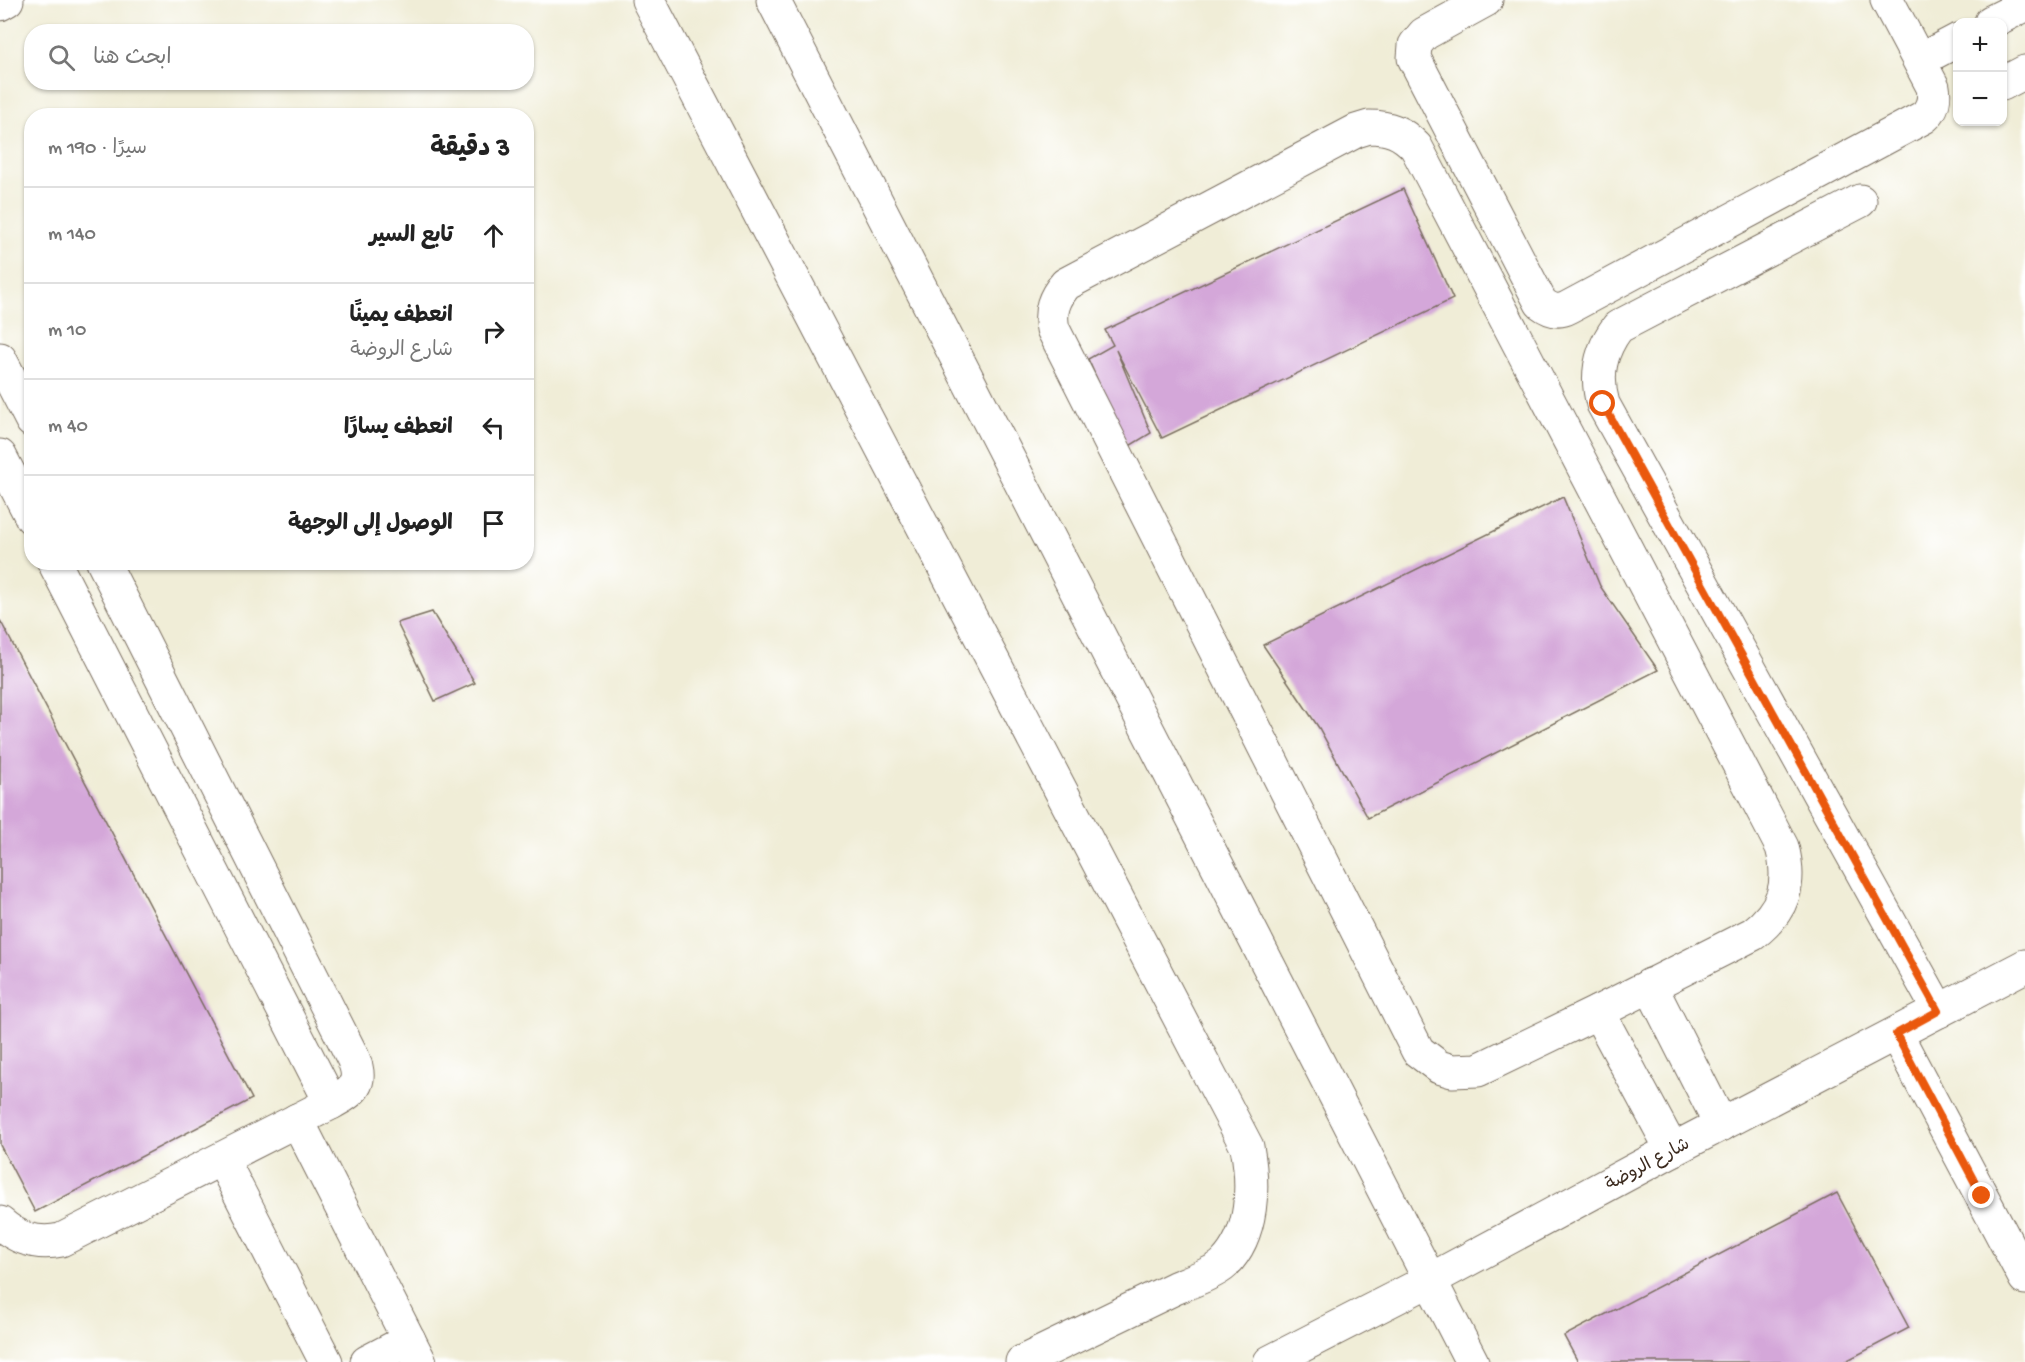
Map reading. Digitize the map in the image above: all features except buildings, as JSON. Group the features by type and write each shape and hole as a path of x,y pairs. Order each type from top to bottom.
{"street":[{"path":"0,4 7,0"},
{"path":"648,0 1246,1147 1251,1170 1252,1194 1249,1213 1243,1232 1223,1265 1022,1362"},
{"path":"773,0 1472,1362"},
{"path":"1486,0 1424,34 1415,45 1414,58 1541,303 1554,310 1569,307 1924,117 1943,110 1920,60 1887,0"},
{"path":"1999,18 2025,5"},
{"path":"1920,60 1953,43"},
{"path":"2007,81 2025,72"},
{"path":"1369,127 1395,130 1407,137 1416,147 1782,847 1786,868 1785,888 1774,914 1764,925 1753,934 1650,985 1478,1070 1452,1071 1439,1067 1418,1051 1053,329 1052,308 1057,295 1066,284 1356,131 1369,127"},
{"path":"1860,201 1618,327 1603,352 1599,365 1599,392 1608,415 1938,1011"},
{"path":"0,359 24,406"},
{"path":"0,456 24,502"},
{"path":"58,570 331,1103"},
{"path":"0,1223 24,1239 49,1243 61,1240 348,1094 357,1083 356,1064 107,570"},
{"name":"شارع الروضة","path":"1270,1362 2025,966"},
{"path":"1650,985 1720,1125"},
{"path":"1598,1012 1671,1150"},
{"path":"1896,1034 2025,1278"},
{"path":"297,1120 415,1351 367,1362"},
{"path":"222,1158 326,1362"}],"route":[{"path":"1603,404 1938,1011 1896,1034 1982,1196"}]}
